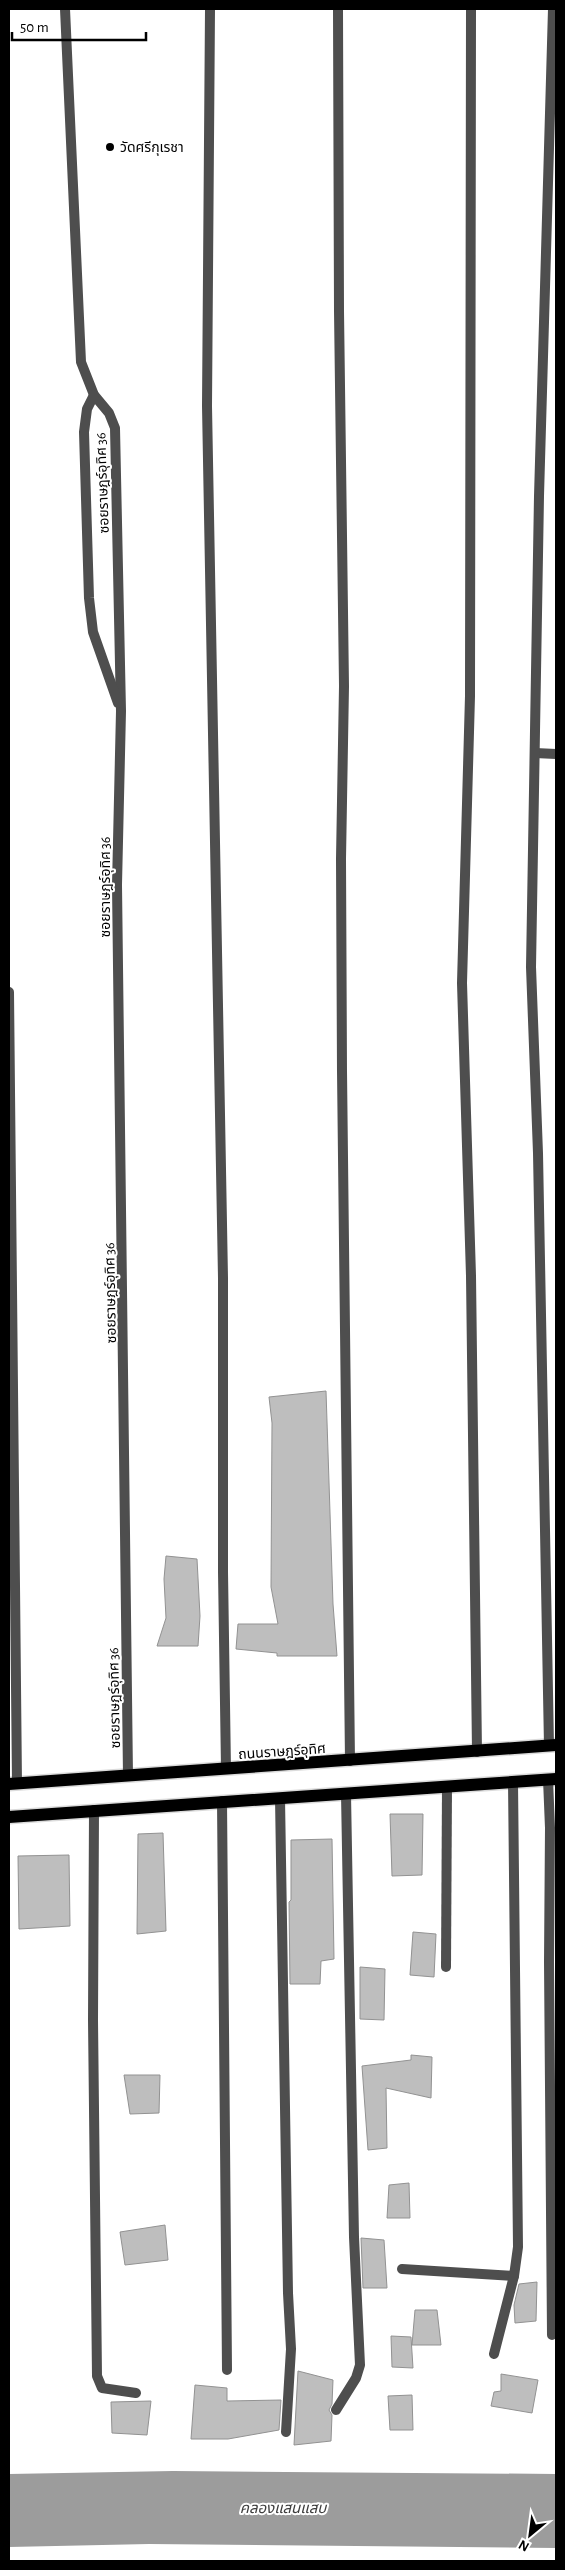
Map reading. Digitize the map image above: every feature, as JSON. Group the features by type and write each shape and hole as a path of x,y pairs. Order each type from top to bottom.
{"main road":[{"name":"ถนนราษฎร์อุทิศ","path":"13,1784 553,1746"},
{"path":"9,1817 552,1779"}],"street":[{"name":"ซอยราษฎร์อุทิศ 36","path":"65,9 81,362 94,395 109,413 115,428 121,711 117,884 128,1776"},
{"path":"210,9 207,406 223,1258 223,1572 226,1769"},
{"path":"338,9 339,311 344,686 341,859 342,1042 350,1761"},
{"path":"471,9 470,696 462,983 471,1276 477,1752"},
{"path":"553,9 539,496 531,967 539,1192 553,1746"},
{"path":"94,395 87,409 84,432 89,598 93,632 121,711"},
{"path":"535,753 556,754"},
{"path":"9,992 13,1784"},
{"path":"552,1779 553,1895 549,1962 552,2335"},
{"path":"494,2354 514,2276 518,2247 518,2107 513,1782"},
{"path":"446,1967 447,1786"},
{"path":"336,2410 356,2378 360,2365 354,2237 346,1794"},
{"path":"280,1798 281,1957 288,2293 291,2349 286,2432"},
{"path":"222,1801 227,2370"},
{"path":"94,1810 93,2020 97,2376 102,2388 136,2393"},
{"path":"402,2269 514,2276"}],"water":[{"name":"คลองแสนแสบ","path":"173,2471 556,2474 556,2548 149,2544 9,2547 9,2474"}],"building":[{"path":"326,1391 333,1604 337,1656 277,1656 277,1653 236,1649 238,1624 278,1624 271,1587 272,1423 269,1397"},
{"path":"166,1556 197,1559 200,1616 198,1646 157,1646 166,1618 164,1579"},
{"path":"390,1814 423,1814 422,1875 392,1876"},
{"path":"163,1833 166,1931 137,1934 138,1834"},
{"path":"332,1839 334,1959 321,1961 320,1984 290,1984 289,1902 291,1900 291,1840"},
{"path":"69,1855 70,1926 19,1929 18,1856"},
{"path":"413,1932 436,1934 434,1977 410,1975"},
{"path":"360,1967 385,1969 384,2020 360,2019"},
{"path":"411,2055 432,2057 431,2098 386,2088 387,2148 368,2150 362,2066 411,2060"},
{"path":"124,2075 160,2075 159,2113 130,2114"},
{"path":"409,2183 410,2218 387,2218 389,2185"},
{"path":"165,2225 168,2260 125,2265 120,2232"},
{"path":"361,2238 384,2240 387,2288 363,2288"},
{"path":"537,2282 536,2321 515,2323 514,2305 519,2284"},
{"path":"415,2310 437,2310 441,2345 412,2345"},
{"path":"391,2336 411,2337 413,2368 392,2367"},
{"path":"298,2371 333,2380 332,2404 329,2410 332,2415 331,2441 294,2445"},
{"path":"501,2374 538,2380 532,2413 491,2406 494,2392 501,2391"},
{"path":"195,2385 227,2388 227,2401 281,2400 279,2430 228,2439 191,2439"},
{"path":"412,2395 413,2430 390,2430 388,2396"},
{"path":"151,2401 147,2435 112,2433 111,2402"}],"place":[{"name":"วัดศรีกุเรชา","path":"110,147"}]}
